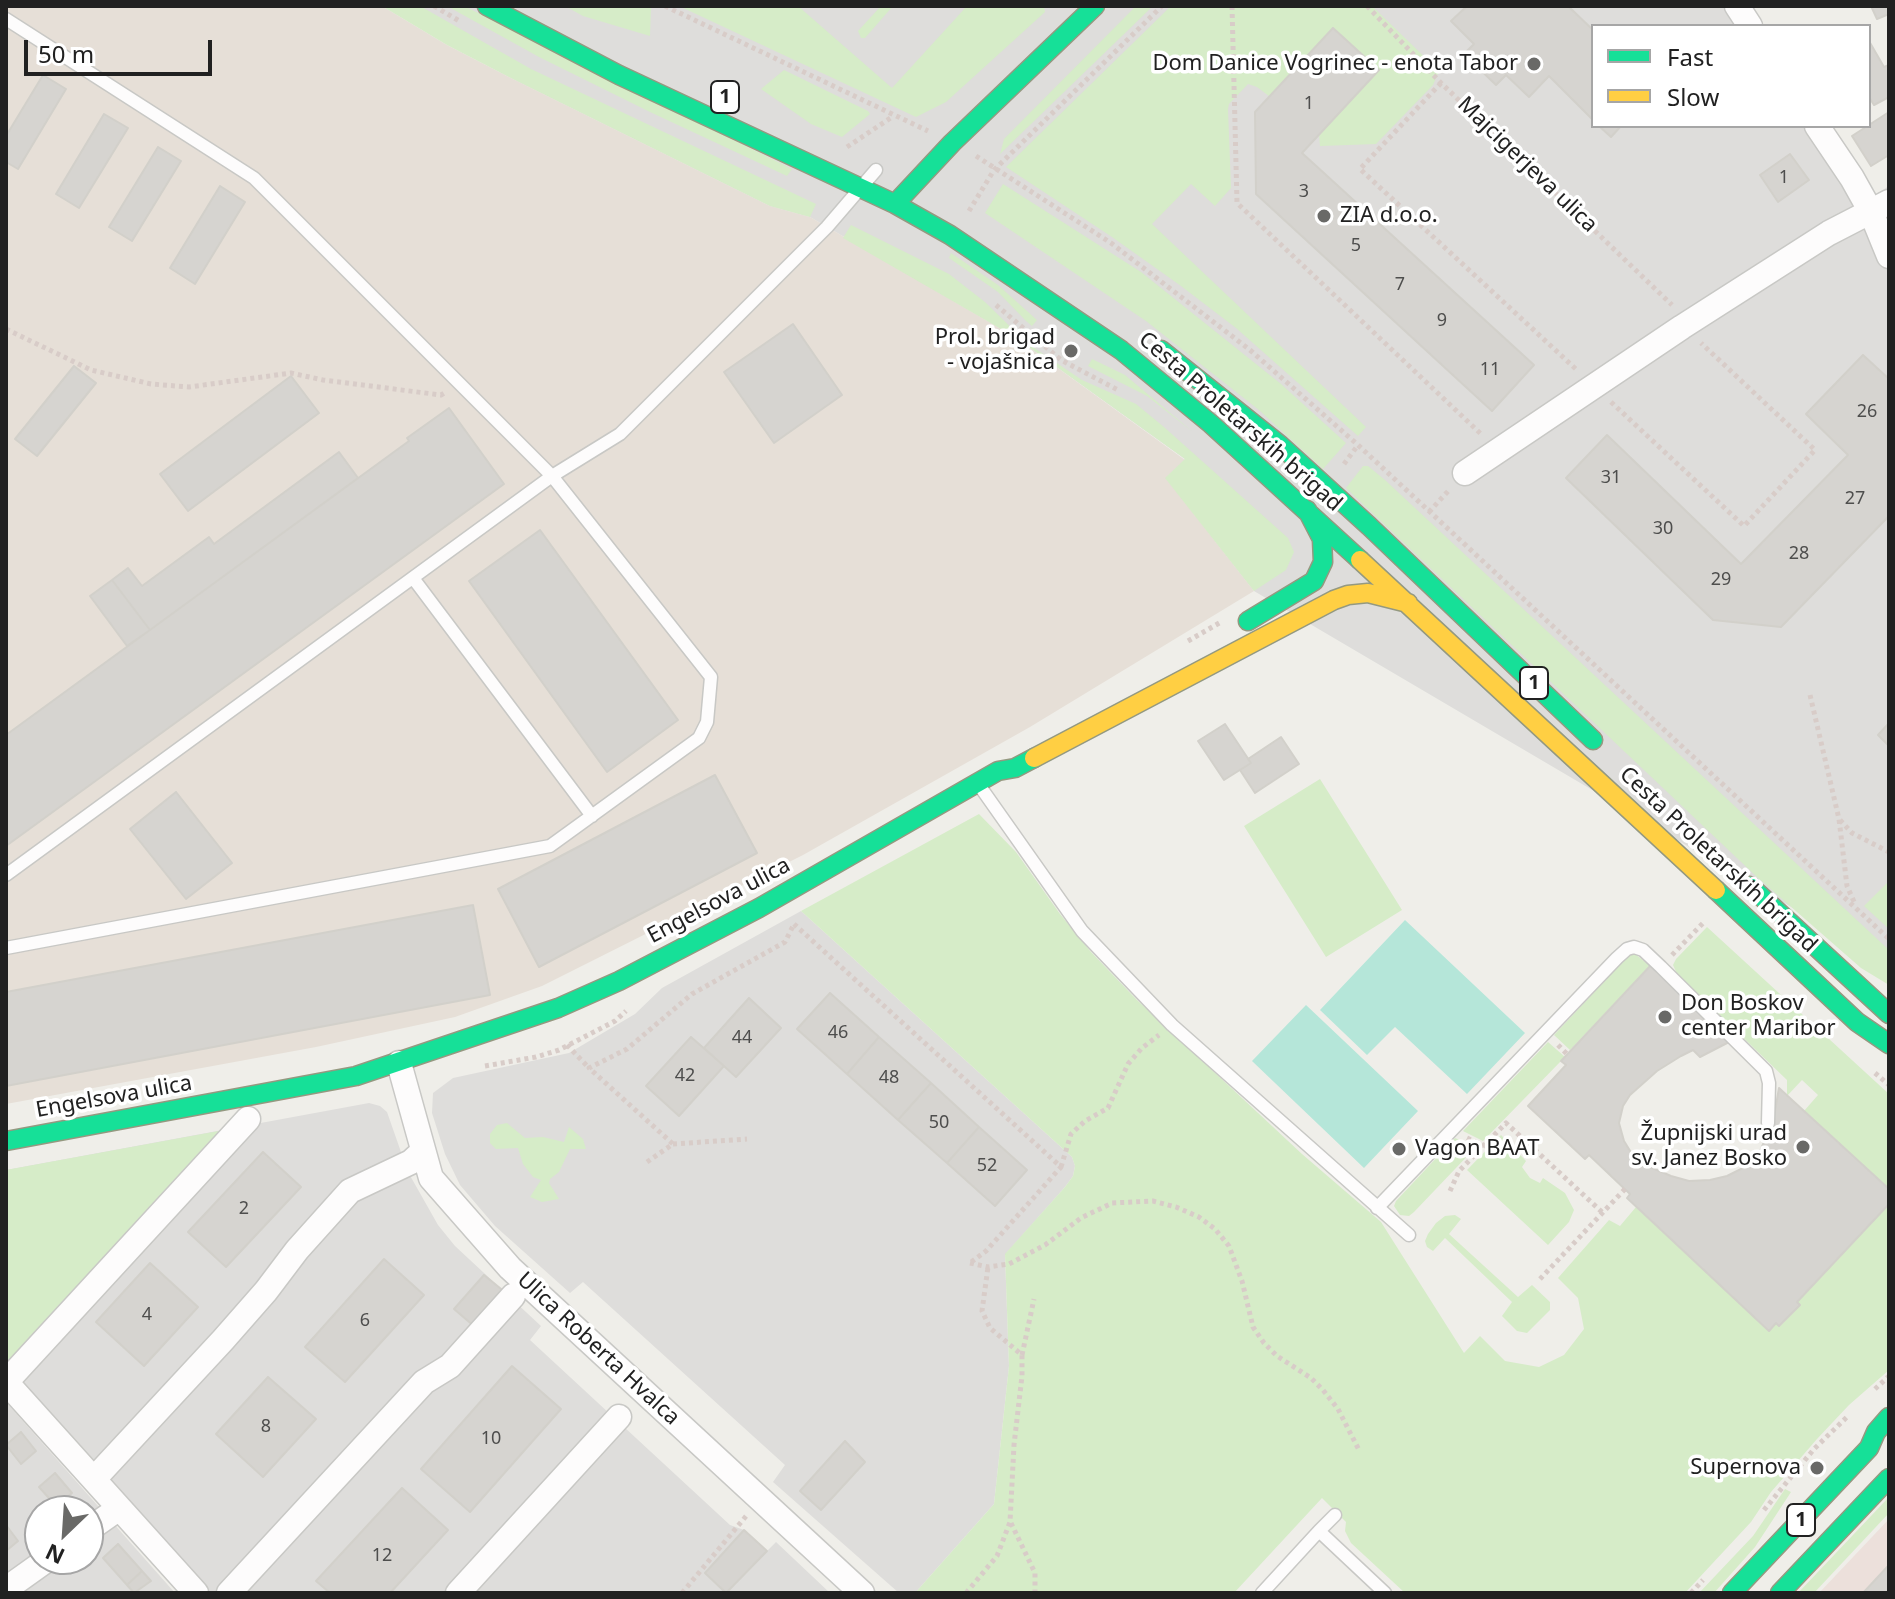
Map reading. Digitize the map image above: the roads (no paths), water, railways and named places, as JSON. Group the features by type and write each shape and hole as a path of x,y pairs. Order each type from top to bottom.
{"main road":[{"name":"Cesta Proletarskih brigad","path":"487,6 619,75 895,204 976,252 1121,350 1211,424 1307,510 1857,1022"},
{"path":"895,204 894,178 952,143 1095,6"},
{"name":"Cesta Proletarskih brigad","path":"1150,342 1226,399 1280,445 1609,756"},
{"path":"1227,625 1280,603 1314,581 1323,562 1322,539 1307,510"},
{"name":"Engelsova ulica","path":"6,1141 328,1082 399,1063 558,1008 619,981 759,908 977,782 998,771 1028,762 1334,600 1368,593 1408,603"},
{"path":"998,771 1011,757 1146,678"},
{"name":"Cesta Proletarskih brigad","path":"1736,873 1889,1014"},
{"path":"1857,1022 1889,1044"},
{"name":"1","path":"1857,1022 1866,1039 1889,1060"},
{"name":"1","path":"1732,1593 1869,1448 1876,1432 1889,1417"},
{"path":"1869,1448 1889,1437"},
{"name":"1","path":"1780,1593 1889,1477"}],"street":[{"path":"1737,6 1749,24"},
{"path":"1819,128 1880,207 1889,256"},
{"path":"1465,473 1594,386 1695,332 1829,233 1880,207"},
{"name":"Ulica Roberta Hvalca","path":"399,1063 431,1178 510,1268 862,1593"},
{"path":"196,1593 6,1382 248,1119"},
{"path":"94,1479 223,1340 350,1191 411,1162 423,1151"},
{"path":"229,1593 424,1382 450,1366 513,1296"},
{"path":"458,1593 619,1417"},
{"path":"104,1519 118,1509"},
{"path":"6,1589 26,1575"}],"lane":[{"path":"6,19 254,178 552,476 711,677 707,722 699,738 550,846 6,948"},
{"path":"6,875 552,476 620,434 827,227 860,187 894,178"},
{"path":"413,578 592,816"},
{"path":"977,782 1082,931 1172,1025 1409,1235"},
{"path":"1377,1208 1627,949 1634,947 1643,950 1766,1071 1769,1083 1768,1123"},
{"path":"1262,1593 1335,1515"},
{"path":"1319,1531 1385,1593"}],"place":[{"name":"Dom Danice Vogrinec - enota Tabor","path":"1534,64"},
{"name":"ZIA d.o.o.","path":"1324,216"},
{"name":"Prol. brigad - vojašnica","path":"1071,351"},
{"name":"Don Boskov center Maribor","path":"1665,1017"},
{"name":"Župnijski urad sv. Janez Bosko","path":"1803,1147"},
{"name":"Vagon BAAT","path":"1399,1149"},
{"name":"Supernova","path":"1817,1468"}]}
